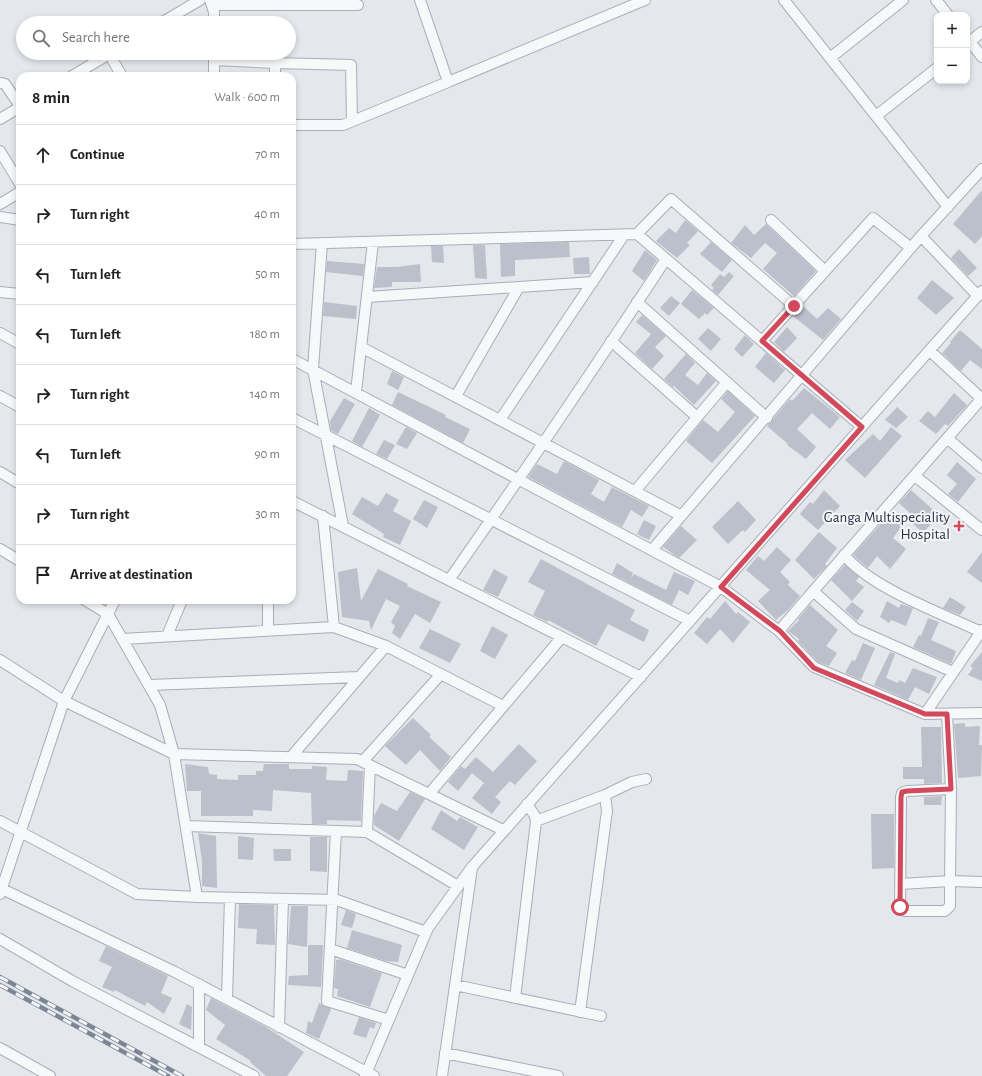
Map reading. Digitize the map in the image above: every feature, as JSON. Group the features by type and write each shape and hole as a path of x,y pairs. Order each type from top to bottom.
{"street":[{"path":"173,16 200,0"},
{"path":"420,0 448,82"},
{"path":"296,125 343,125 645,0"},
{"path":"784,0 948,207"},
{"path":"830,58 903,0"},
{"path":"936,0 946,12"},
{"path":"214,16 211,3 284,2 358,5"},
{"path":"970,41 982,32"},
{"path":"970,44 982,57"},
{"path":"79,72 100,60"},
{"path":"113,60 120,72"},
{"path":"214,60 214,72"},
{"path":"244,60 275,63 351,65 352,121"},
{"path":"275,63 275,72"},
{"path":"876,116 934,70"},
{"path":"0,82 5,84 16,100"},
{"path":"0,119 16,109"},
{"path":"0,151 16,177"},
{"path":"652,550 680,516 767,418 921,236 982,169"},
{"path":"0,204 16,194"},
{"path":"296,244 637,234 671,199 794,306"},
{"path":"0,217 16,219"},
{"path":"762,341 872,218 911,248"},
{"path":"772,220 825,271"},
{"path":"637,234 862,427"},
{"path":"500,420 624,235"},
{"path":"113,604 64,700 1,891 199,984 368,1075 389,1020 426,932 472,866 980,294 921,236"},
{"path":"356,392 374,242"},
{"path":"322,243 313,370 324,435 343,526"},
{"path":"449,580 518,478 544,443 666,259"},
{"path":"367,298 593,282"},
{"path":"456,396 519,287"},
{"path":"0,292 16,294"},
{"path":"637,302 767,418"},
{"path":"0,333 16,342"},
{"path":"611,342 697,417"},
{"path":"361,347 680,516"},
{"path":"780,631 844,555 982,399 930,351"},
{"path":"296,361 721,587 780,631 814,668 925,714 982,713"},
{"path":"635,491 727,382"},
{"path":"0,396 16,405"},
{"path":"296,420 690,621"},
{"path":"947,438 982,468"},
{"path":"0,472 16,482"},
{"path":"915,476 982,530"},
{"path":"296,503 641,677"},
{"path":"323,516 334,627"},
{"path":"0,549 16,559"},
{"path":"844,555 854,566 885,588 982,631 925,714"},
{"path":"813,591 856,629 953,672"},
{"path":"92,604 108,614 160,705 174,754 197,897"},
{"path":"167,636 180,604"},
{"path":"268,604 268,631"},
{"path":"122,639 334,627 386,646 503,706"},
{"path":"429,794 562,637"},
{"path":"291,757 386,646"},
{"path":"0,660 64,700 174,754 358,759 503,830"},
{"path":"367,832 367,763 441,674"},
{"path":"149,685 359,677"},
{"path":"947,714 951,789 950,906 945,911 902,910 900,907 902,792 951,789"},
{"path":"536,821 605,795 632,782 646,779"},
{"path":"580,1012 607,810 605,795"},
{"path":"515,998 536,821 535,816 526,804"},
{"path":"0,821 21,834 137,894 332,900 426,932"},
{"path":"186,826 367,832 458,886"},
{"path":"336,831 327,1001 389,1020"},
{"path":"442,1076 472,866"},
{"path":"900,884 950,881 982,882"},
{"path":"227,999 230,898"},
{"path":"280,1027 283,899"},
{"path":"0,939 74,982 254,1076"},
{"path":"330,949 408,975"},
{"path":"199,984 199,1047"},
{"path":"455,985 601,1016"},
{"path":"0,1048 50,1076"},
{"path":"445,1052 558,1076"}],"building":[{"path":"982,190 982,236 975,244 953,224"},
{"path":"685,220 698,231 687,243 690,245 677,258 656,241 669,228 676,233"},
{"path":"766,224 816,271 794,296 763,269 777,253 765,243 751,258 731,243 745,225 754,235"},
{"path":"569,242 570,257 515,260 515,276 501,277 500,244"},
{"path":"711,242 732,260 722,272 700,254"},
{"path":"473,245 485,245 487,279 475,278"},
{"path":"431,246 443,246 444,263 432,262"},
{"path":"959,249 977,268 968,276 951,258"},
{"path":"645,250 657,260 644,281 632,271"},
{"path":"589,257 590,274 574,274 573,258"},
{"path":"327,261 364,264 363,276 326,272"},
{"path":"420,264 421,282 392,282 392,287 374,288 377,267 397,267"},
{"path":"729,272 734,276 718,295 712,290 714,288 711,285 720,274 724,277"},
{"path":"932,280 954,298 936,315 917,298"},
{"path":"692,290 714,308 707,315 705,313 699,319 681,304"},
{"path":"671,296 680,303 669,316 660,308"},
{"path":"324,302 357,306 356,319 323,316"},
{"path":"803,306 817,319 828,308 841,319 823,340 793,316"},
{"path":"642,315 666,336 655,347 664,356 652,369 635,353 651,334 636,322"},
{"path":"787,327 797,338 784,352 774,342"},
{"path":"708,328 721,339 711,351 698,339"},
{"path":"960,330 982,349 982,369 970,360 961,371 942,353"},
{"path":"745,335 754,344 742,357 734,349"},
{"path":"766,353 785,370 774,383 755,367"},
{"path":"686,354 695,363 685,375 698,385 707,373 716,381 694,405 674,386 673,387 664,379"},
{"path":"392,371 404,377 398,390 387,384"},
{"path":"804,388 840,417 830,429 812,413 797,429 816,447 806,459 787,445 788,444 767,426 790,399 792,401"},
{"path":"728,391 755,416 712,463 686,441 703,420 718,432 735,412 721,399"},
{"path":"398,392 446,415 445,417 470,429 463,443 392,405"},
{"path":"954,393 967,405 948,426 945,424 936,434 919,421 928,411 935,417"},
{"path":"344,398 355,404 338,434 331,431 330,421"},
{"path":"897,407 908,417 896,428 885,420"},
{"path":"369,408 380,415 362,447 352,441"},
{"path":"406,427 417,433 407,449 396,444"},
{"path":"891,427 902,436 865,478 845,460 873,434 880,441"},
{"path":"384,440 395,445 387,459 376,454"},
{"path":"564,461 599,480 591,494 604,502 612,487 649,506 642,517 631,510 622,527 528,477 537,464 557,474"},
{"path":"957,462 976,479 958,502 948,494 957,484 947,475"},
{"path":"824,490 840,506 818,530 800,514 810,502 813,504"},
{"path":"911,490 939,515 923,533 909,520 913,516 899,503"},
{"path":"386,493 399,500 393,511 411,521 400,545 383,537 384,534 352,514 362,497 378,506"},
{"path":"424,500 438,507 427,528 413,519"},
{"path":"738,501 756,520 745,532 743,530 728,544 712,527"},
{"path":"889,515 902,526 893,538 906,549 890,569 877,556 868,568 853,555"},
{"path":"644,520 656,526 649,540 637,534"},
{"path":"681,526 697,540 679,558 663,547"},
{"path":"819,532 837,548 825,564 827,566 814,579 795,560"},
{"path":"777,547 791,560 780,572 790,582 788,585 800,596 788,610 776,620 758,601 770,590 746,570 758,556 764,561"},
{"path":"982,552 982,583 967,572"},
{"path":"541,559 635,610 630,620 649,630 644,642 608,624 596,646 548,620 547,622 533,615 545,591 528,582"},
{"path":"617,563 633,573 631,578 634,574 666,590 674,572 695,581 688,595 679,590 672,605 612,574"},
{"path":"845,565 859,577 856,581 864,587 852,601 831,580"},
{"path":"357,568 361,601 378,569 408,584 407,586 441,602 430,623 415,614 400,639 392,633 395,626 391,622 400,606 386,599 371,630 369,621 342,617 338,572"},
{"path":"494,569 508,577 498,597 483,590"},
{"path":"950,597 966,607 960,615 943,608"},
{"path":"725,601 736,614 738,612 750,622 733,643 720,629 707,644 694,633 707,617 710,619"},
{"path":"887,601 899,608 901,604 913,608 906,626 891,620 889,623 880,617"},
{"path":"852,602 864,611 857,621 845,610"},
{"path":"810,605 838,630 826,646 837,653 829,666 818,662 798,641 799,639 788,631 799,620 798,619"},
{"path":"928,618 939,622 931,640 956,651 951,664 913,647 919,635 921,636"},
{"path":"492,626 508,635 495,659 480,651"},
{"path":"430,629 461,644 450,663 419,648"},
{"path":"863,643 875,648 861,680 845,673 852,660 855,661"},
{"path":"890,652 895,654 886,678 898,683 899,680 905,683 913,668 937,677 929,694 915,687 908,700 874,685"},
{"path":"982,652 982,681 968,675 973,668 970,666"},
{"path":"413,718 431,735 429,737 451,757 440,771 420,750 406,765 385,746"},
{"path":"965,723 965,727 980,726 979,745 982,745 981,776 958,778 954,724"},
{"path":"921,727 941,727 942,783 924,784 924,779 903,779 903,767 922,767"},
{"path":"519,744 537,761 515,785 510,781 495,797 501,802 492,814 472,798 484,783 472,773 458,791 448,782 461,766 465,769 476,757 493,772"},
{"path":"185,764 208,767 209,774 217,775 217,779 238,780 238,775 256,775 256,771 263,771 264,764 289,764 289,769 312,769 312,766 327,767 326,780 347,781 348,770 363,771 361,821 327,820 327,824 312,824 311,793 273,790 272,811 253,810 253,816 201,816 201,791 187,791"},
{"path":"410,792 425,799 399,841 374,825 374,816 381,803 397,811"},
{"path":"942,796 941,805 924,805 924,797"},
{"path":"441,810 457,821 460,817 478,827 464,850 431,829"},
{"path":"871,814 894,814 894,868 872,869"},
{"path":"198,833 216,836 217,888 202,886 202,861"},
{"path":"238,836 254,838 253,860 238,859"},
{"path":"310,837 327,837 327,872 310,871"},
{"path":"273,849 291,849 291,861 274,861"},
{"path":"239,904 274,905 275,945 256,944 257,929 238,928"},
{"path":"291,906 308,906 307,947 288,944"},
{"path":"346,910 356,914 352,928 341,925"},
{"path":"352,930 402,945 398,962 386,961 347,948"},
{"path":"308,945 323,945 321,987 288,985 289,976 308,975"},
{"path":"106,946 168,976 161,993 172,998 164,1014 147,1002 145,1006 115,990 114,992 102,987 112,967 99,961"},
{"path":"339,959 382,973 370,1007 337,996 338,989 334,988 336,960"},
{"path":"211,998 266,1027 304,1052 287,1076 266,1076 250,1062 251,1061 216,1039 225,1025 206,1010"},
{"path":"319,1003 331,1009 319,1039 306,1033 308,1021 312,1023"},
{"path":"187,1004 192,1007 191,1030 179,1024"},
{"path":"359,1017 376,1023 374,1029 370,1027 366,1038 353,1034"}],"railway":[{"path":"0,977 182,1076"},
{"path":"0,985 168,1076"}],"place":[{"name":"Ganga Multispeciality Hospital","path":"959,526"}],"route":[{"path":"794,306 762,341 862,427 721,587 780,631 814,668 925,714 947,714 951,789 902,792 900,907"}]}
